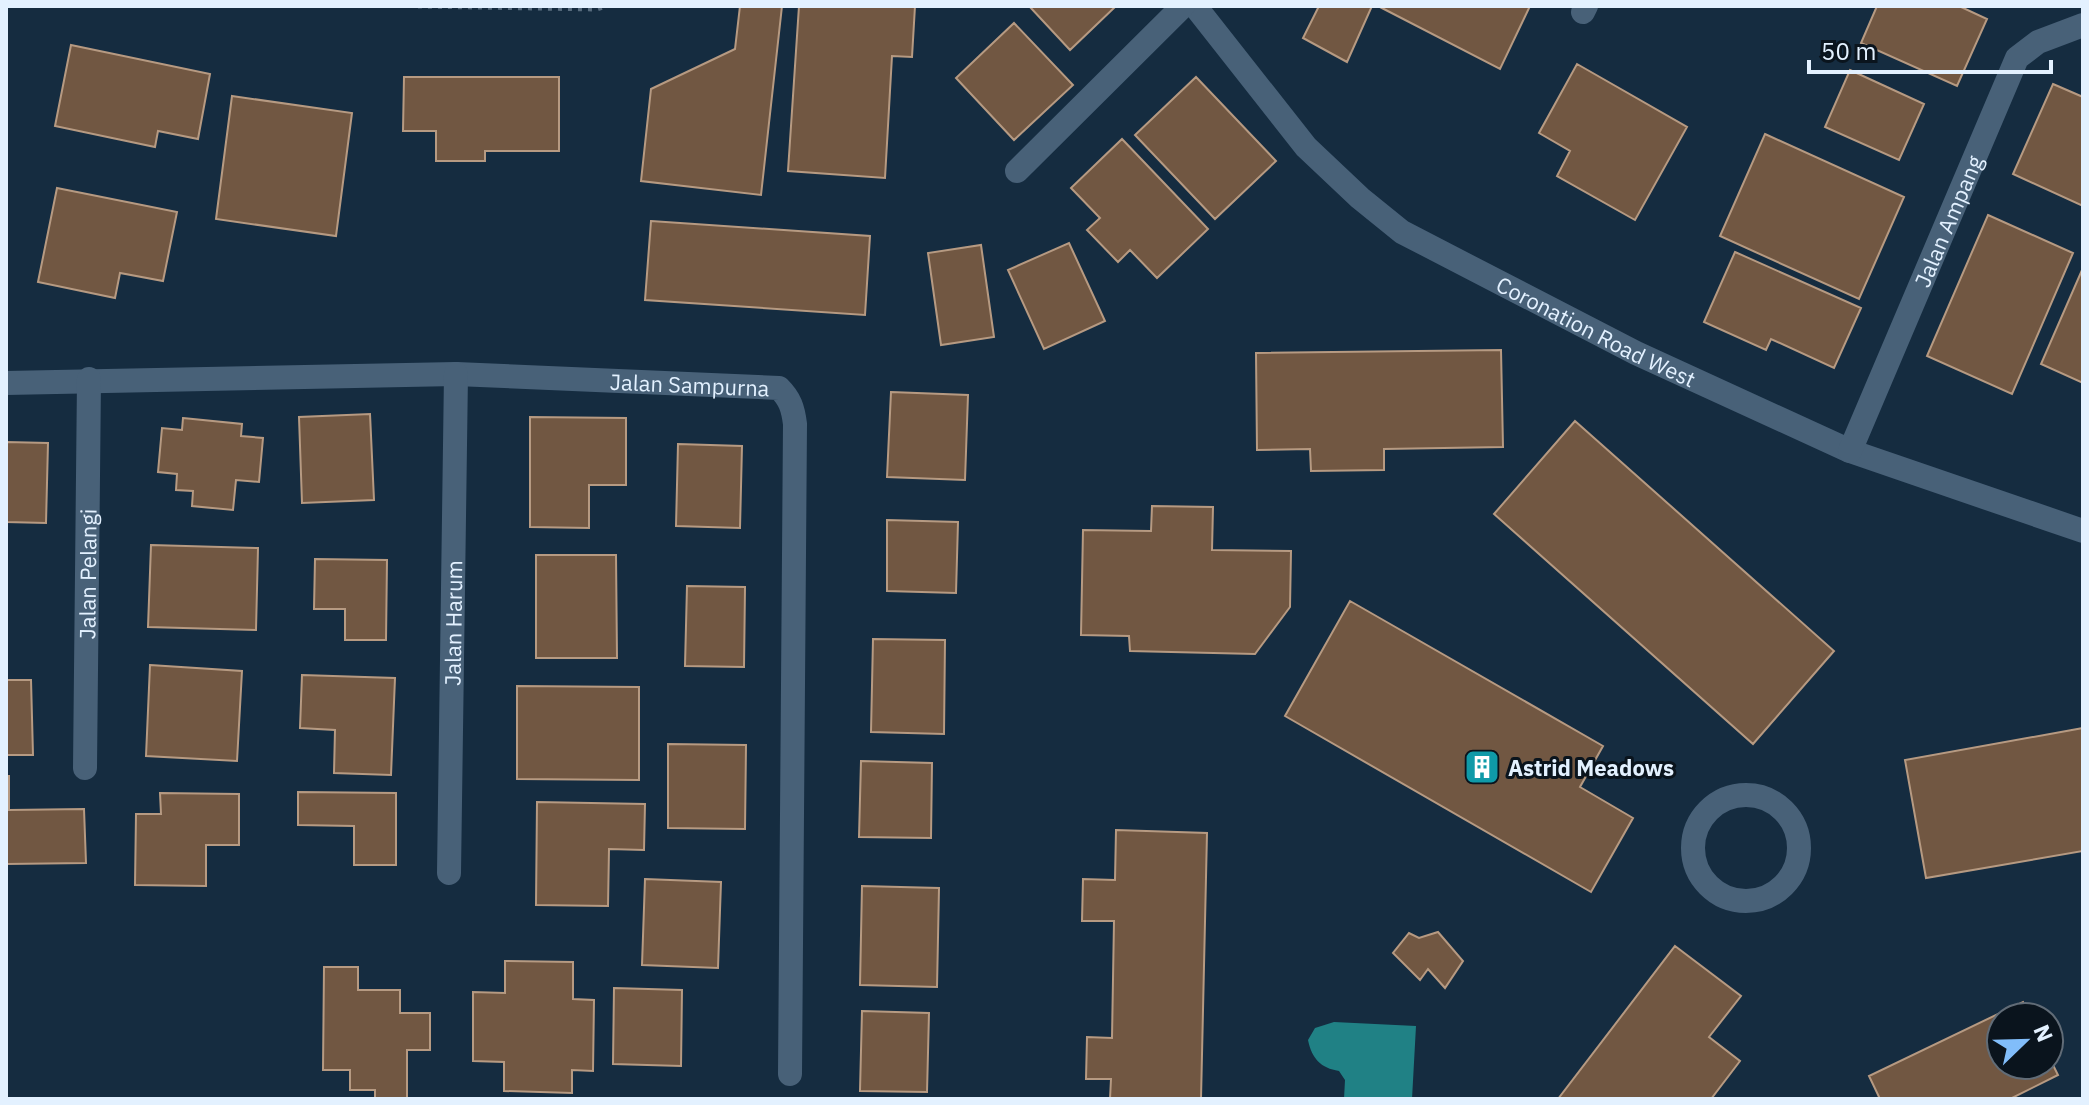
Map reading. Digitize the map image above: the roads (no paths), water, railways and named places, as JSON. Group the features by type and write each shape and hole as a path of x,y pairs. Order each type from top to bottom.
{"street":[{"path":"1017,171 1183,6"},
{"name":"Coronation Road West","path":"1195,6 1306,147 1402,232 1636,353 1850,451 2083,531"},
{"name":"Jalan Ampang","path":"1850,451 2017,58 2038,42 2083,25"},
{"name":"Jalan Sampurna","path":"6,383 456,374 779,388 793,408 795,424 790,1074"},
{"name":"Jalan Harum","path":"449,873 456,374"},
{"name":"Jalan Pelangi","path":"85,768 89,379"},
{"path":"1753,795 1776,803 1788,815 1796,830 1798,855 1790,879 1778,891 1747,902 1715,892 1703,880 1695,865 1692,848 1697,825 1713,804 1728,797 1753,795"}],"place":[{"name":"Astrid Meadows","path":"1482,767"}]}
